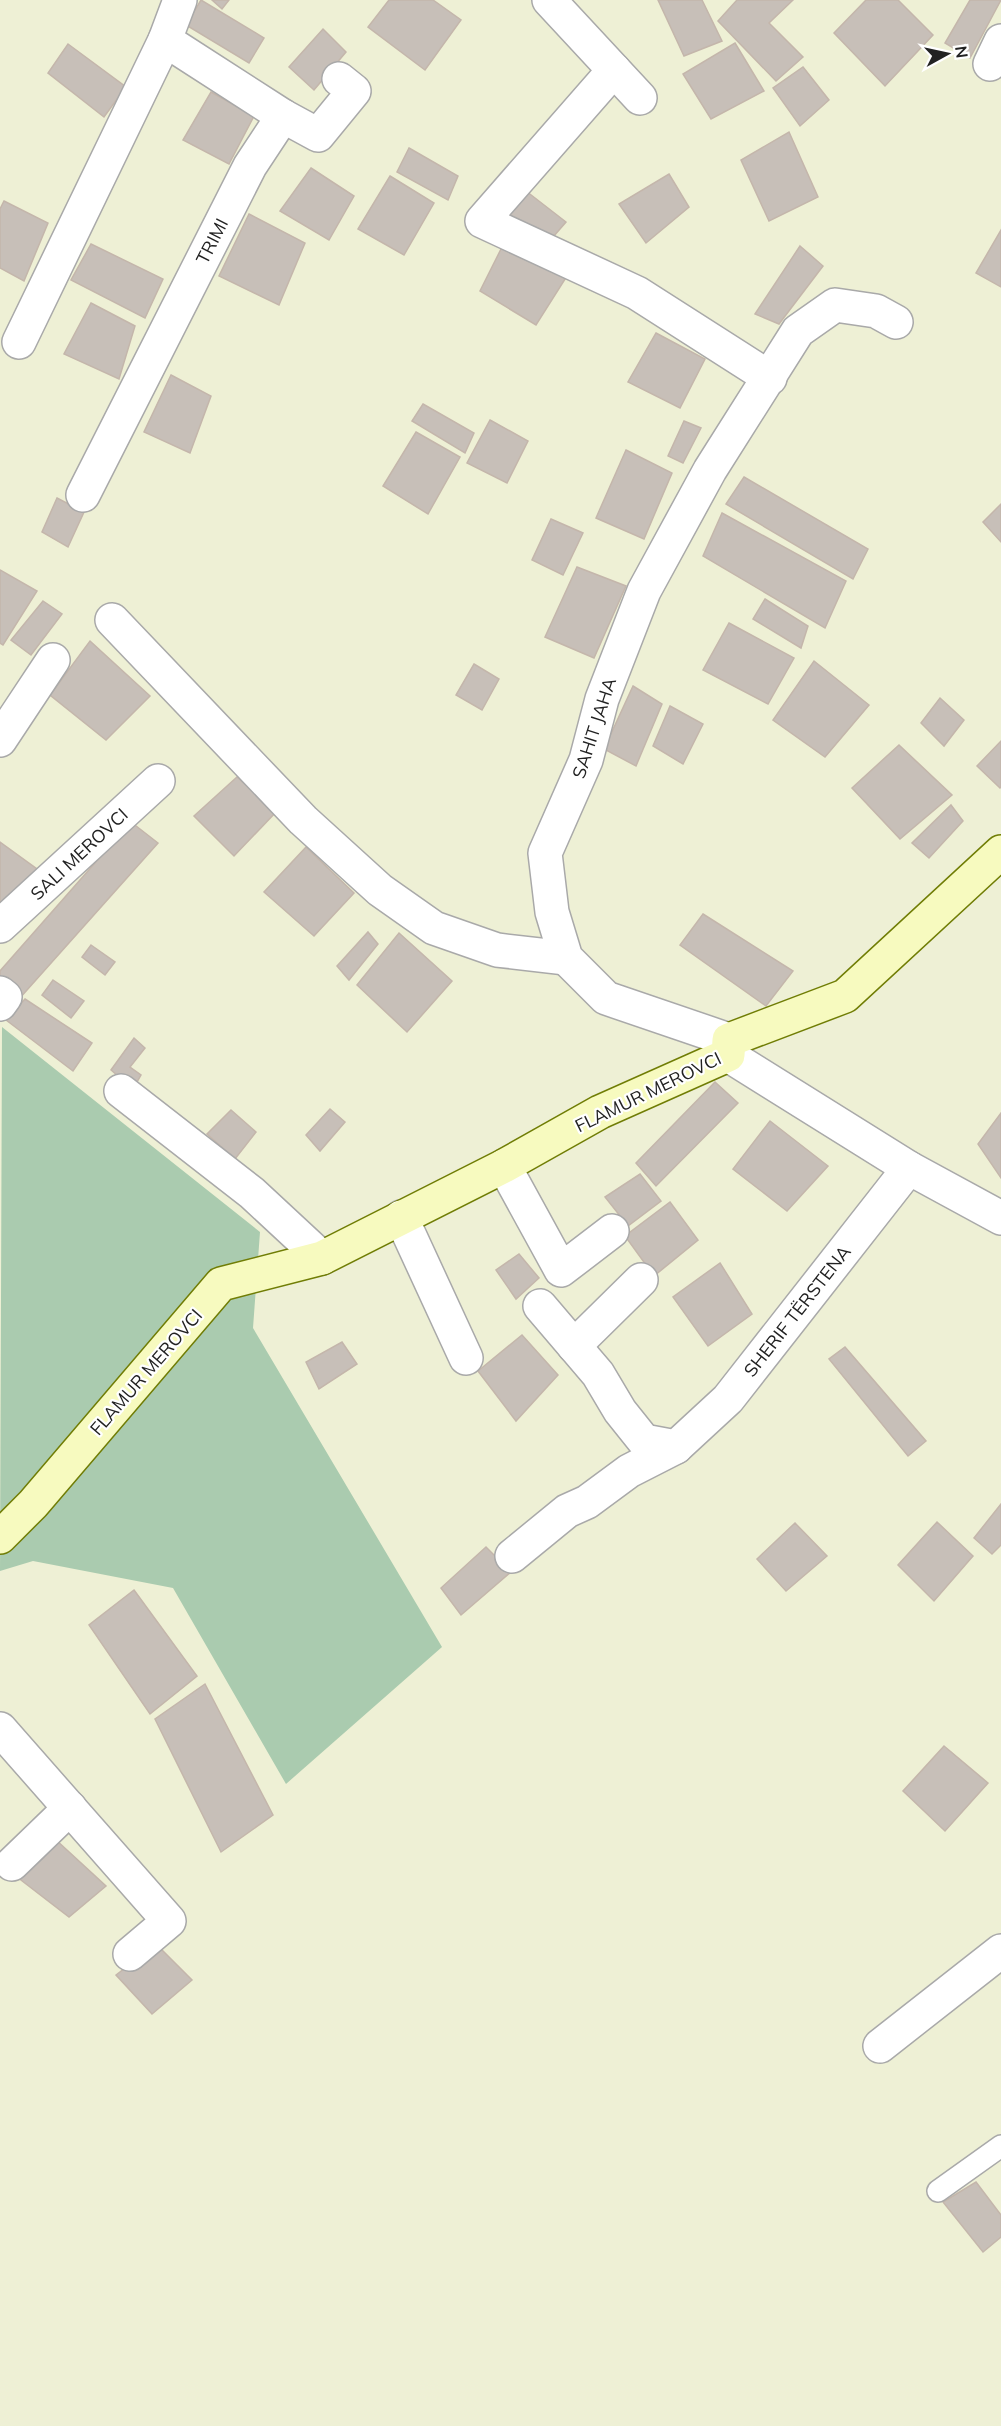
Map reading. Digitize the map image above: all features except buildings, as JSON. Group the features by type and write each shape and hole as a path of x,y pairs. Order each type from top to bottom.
{"street":[{"path":"19,342 165,40 180,0"},
{"path":"549,0 640,98"},
{"path":"165,40 283,116 318,135 354,92 339,79"},
{"path":"614,70 482,221 637,293 770,378"},
{"name":"TRIMI","path":"83,495 250,166 283,116"},
{"name":"SAHIT JAHA","path":"728,1047 606,998 566,958 552,912 545,853 586,760 602,699 644,591 710,470 798,331 835,305 876,310 896,322"},
{"path":"112,620 303,820 380,890 434,928 497,950 566,958"},
{"path":"0,740 53,660"},
{"name":"SALI MEROVCI","path":"0,926 158,782"},
{"name":"FLAMUR MEROVCI","path":"0,1537 33,1504 221,1284 322,1258 504,1166 728,1047 846,996 1001,852"},
{"path":"0,993 5,997 0,1004"},
{"path":"728,1047 909,1168 1001,1218"},
{"path":"121,1092 252,1193 322,1258"},
{"path":"504,1166 561,1270 612,1231"},
{"name":"SHERIF TËRSTENA","path":"512,1556 567,1511 587,1502 629,1471 676,1447 728,1399 909,1168"},
{"path":"400,1217 466,1358"},
{"path":"574,1347 641,1280"},
{"path":"540,1306 598,1374 620,1411 644,1442 676,1447"},
{"path":"0,1729 169,1921 130,1954"},
{"path":"12,1864 70,1808"},
{"path":"880,2046 1001,1951"}],"lane":[{"path":"938,2191 1001,2146"}],"green space":[{"path":"0,0 1001,0 1001,2426 0,2426"},
{"path":"2,1027 260,1232 253,1328 442,1647 286,1784 173,1588 33,1561 0,1571"}]}
